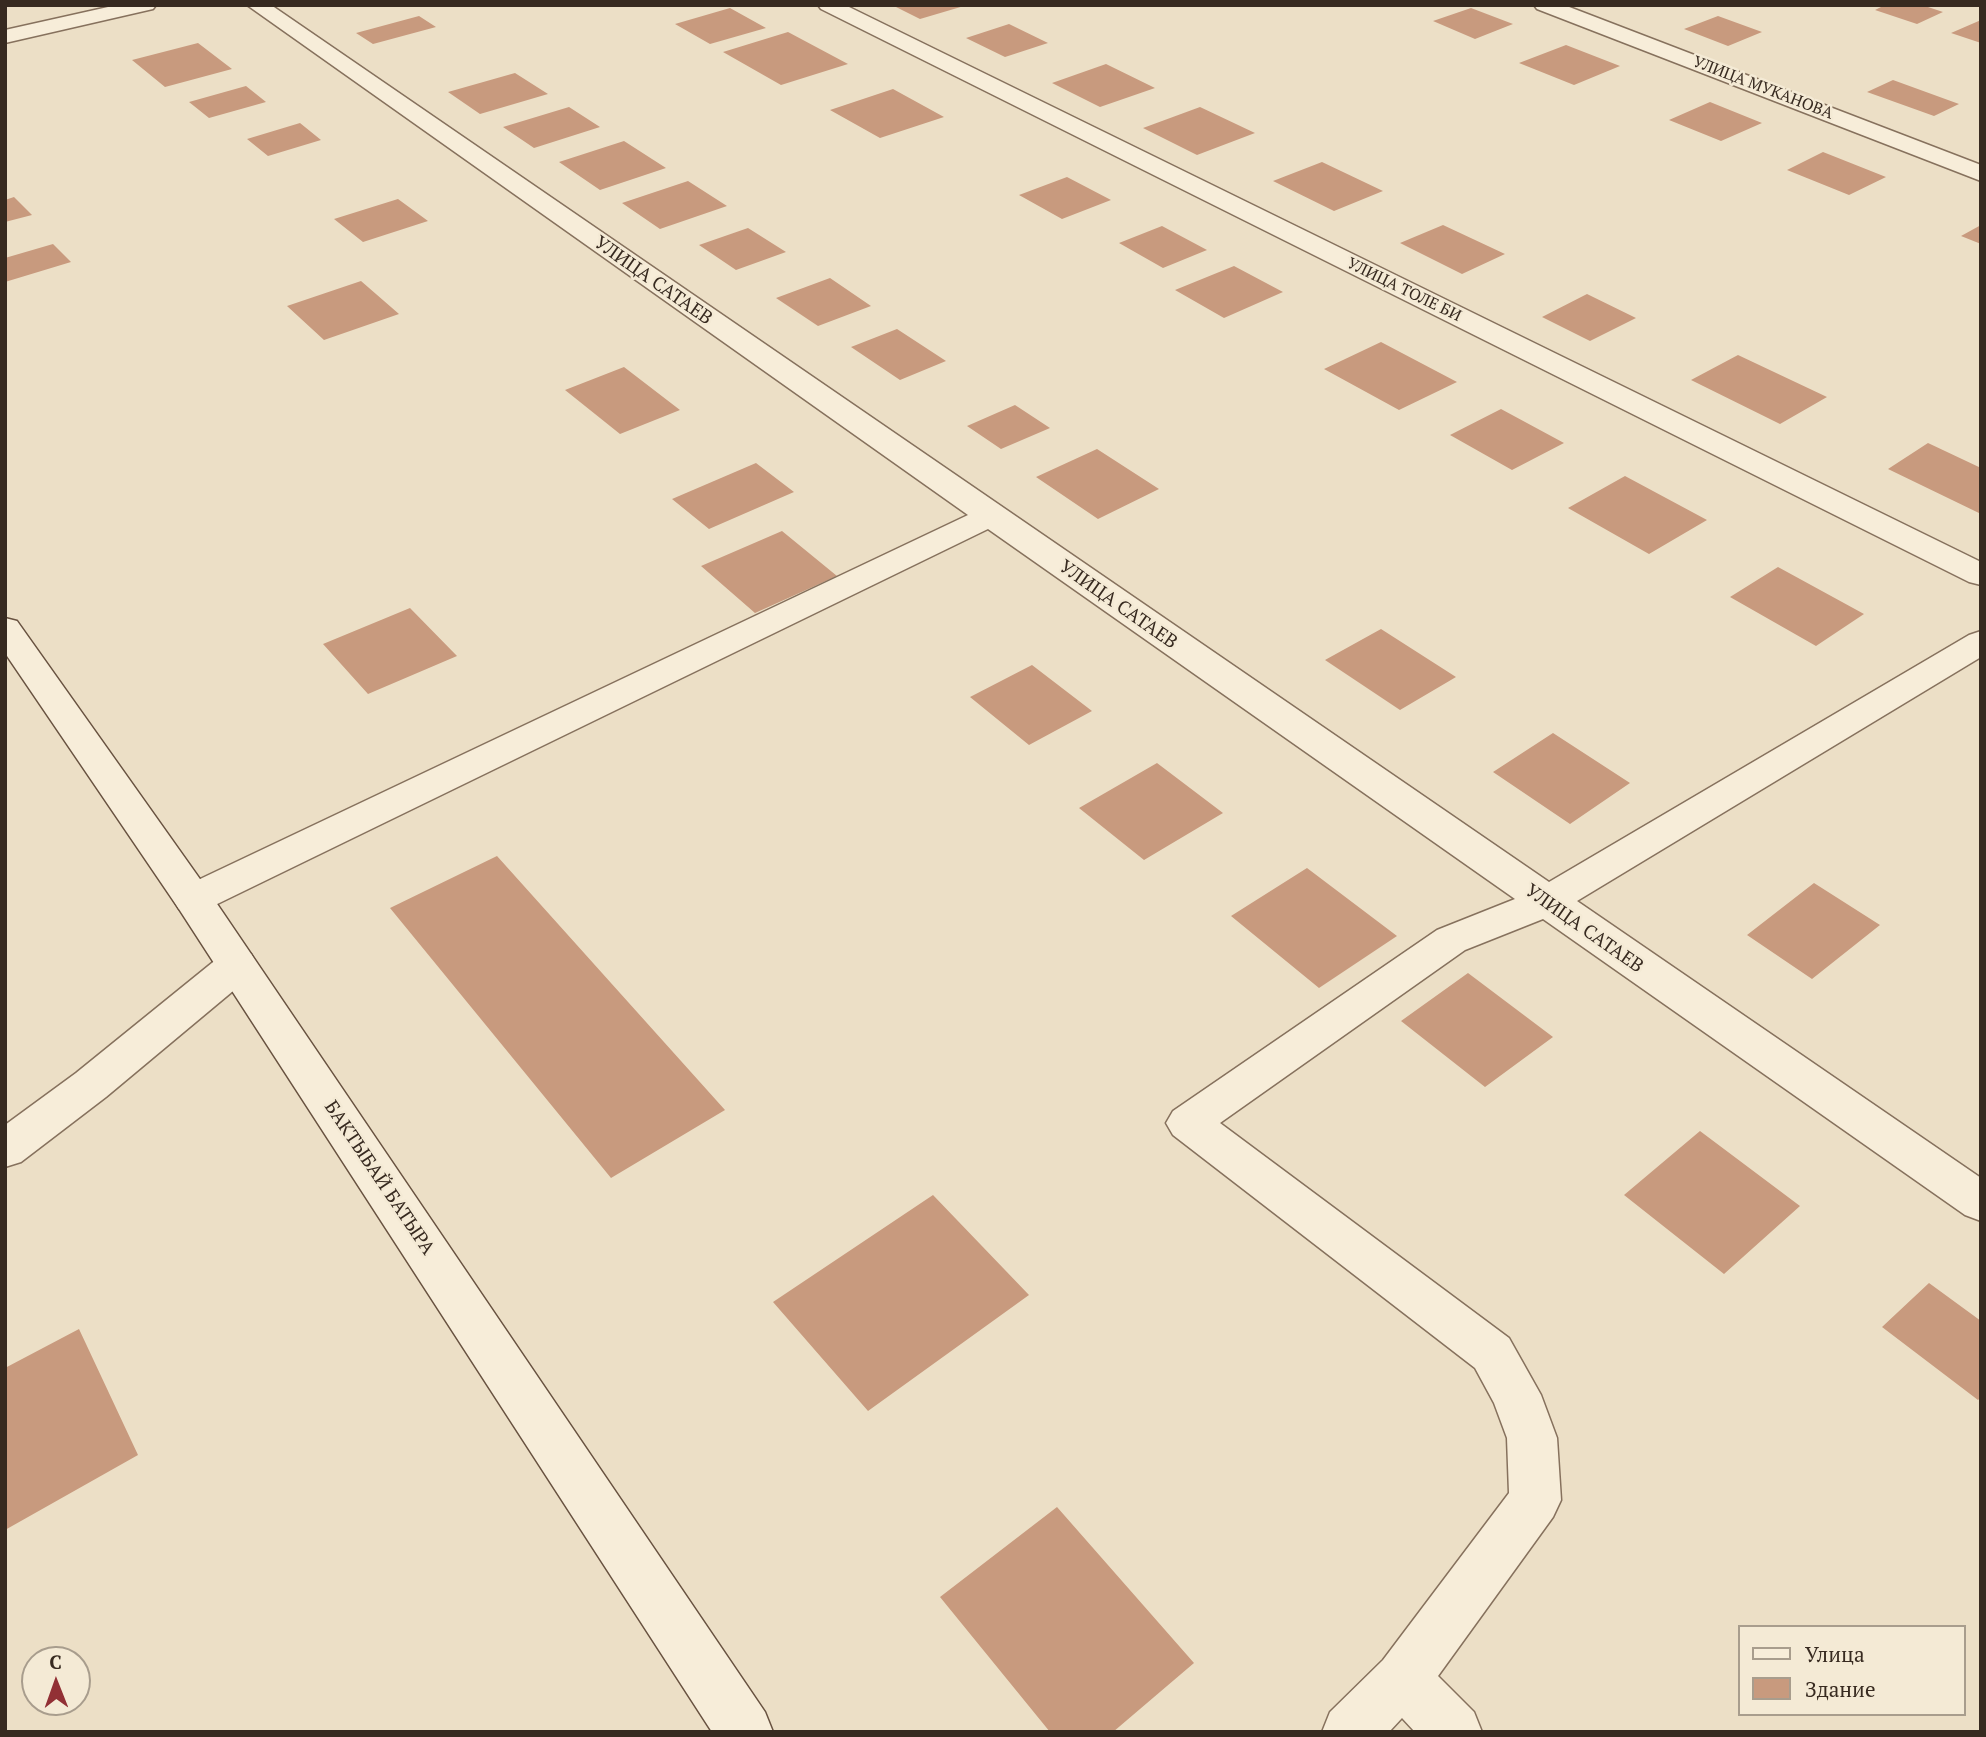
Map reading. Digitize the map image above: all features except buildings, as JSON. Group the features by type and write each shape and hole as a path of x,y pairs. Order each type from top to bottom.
{"street":[{"path":"5,37 146,5"},
{"name":"УЛИЦА САТАЕВ","path":"257,5 1545,902 1981,1202"},
{"name":"УЛИЦА ТОЛЕ БИ","path":"828,5 1981,575"},
{"name":"УЛИЦА МУКАНОВА","path":"1544,5 1981,174"},
{"path":"193,899 990,516"},
{"name":"БАКТЫБАЙ БАТЫРА","path":"5,628 193,899 745,1732"},
{"path":"1350,1732 1402,1678 1535,1500 1532,1438 1516,1395 1492,1353 1188,1123 1451,940 1545,902 1981,642"},
{"path":"5,1149 91,1085 237,965"},
{"path":"1402,1678 1454,1732"}]}
